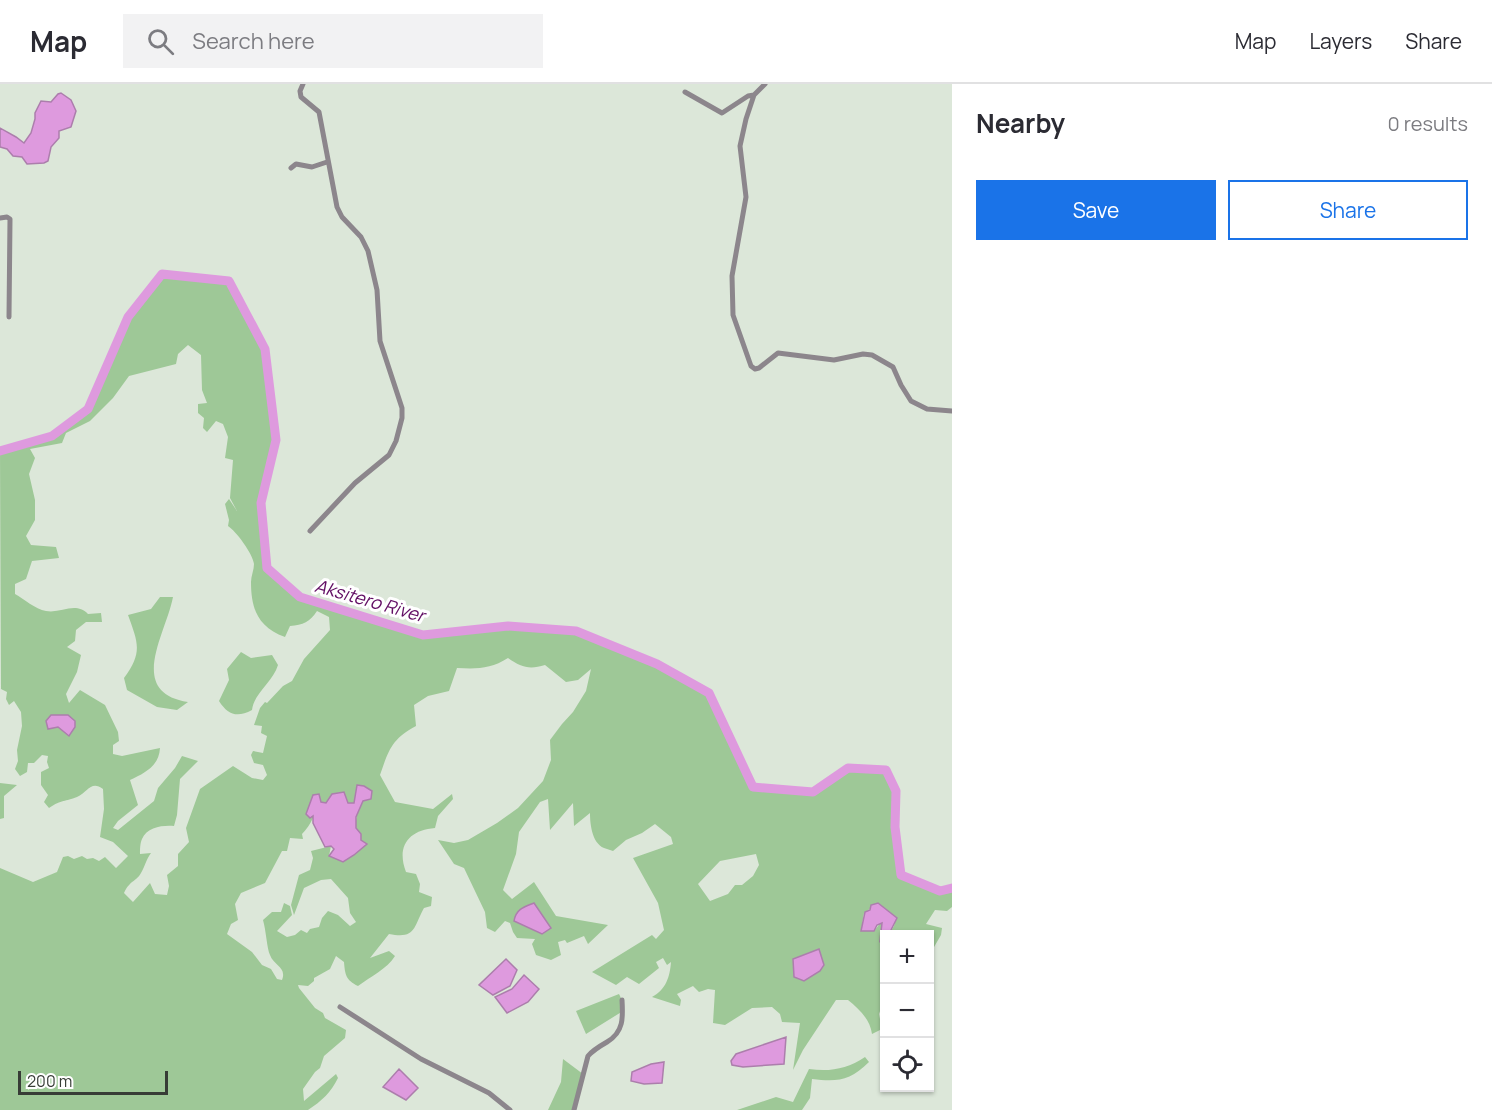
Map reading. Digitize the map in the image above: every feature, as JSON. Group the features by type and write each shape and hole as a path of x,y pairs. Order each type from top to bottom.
{"street":[{"path":"303,84 300,91 301,97 319,112 334,198 340,213 361,237 368,251 377,290 382,347 403,412 398,435 389,455 355,483 310,531"},
{"path":"765,84 754,95 746,119 741,146 746,198 734,256 732,296 734,315 751,366 755,369 759,368 778,352 834,360 863,354 872,355 893,367 912,401 927,409 952,411"},
{"path":"685,92 722,113 748,96 754,95"},
{"path":"291,168 296,164 312,167 327,162"},
{"path":"0,218 9,219 9,317"},
{"path":"574,1110 588,1056 611,1040 620,1029 624,1018 622,1000"},
{"path":"340,1007 421,1059 489,1093 510,1110"}],"green space":[{"path":"162,274 229,281 265,349 276,440 261,503 267,568 300,597 423,635 508,626 576,631 657,664 709,693 751,788 813,792 848,768 886,770 896,791 895,827 903,876 940,891 952,888 952,907 947,911 935,910 926,924 942,928 934,947 934,930 892,930 896,917 878,903 864,913 861,931 874,931 882,921 880,930 880,1030 872,1034 866,1019 856,1007 848,1000 836,1000 803,1050 793,1070 800,1023 782,1022 780,1014 772,1007 752,1008 725,1025 713,1023 715,990 708,989 699,992 693,986 677,994 681,1000 680,1006 652,997 661,991 668,977 671,962 667,965 663,958 656,962 659,968 639,984 627,977 616,985 592,972 652,935 656,939 664,930 658,903 633,858 673,844 671,837 655,824 626,840 613,851 600,846 594,838 590,813 574,826 573,803 550,830 548,799 540,802 519,832 516,854 503,890 512,899 534,882 556,916 608,925 588,944 584,936 567,943 565,940 558,942 561,955 551,960 536,955 532,944 535,939 517,938 510,923 505,921 495,932 487,928 485,912 464,868 454,864 438,840 454,843 468,840 518,808 543,781 551,760 550,740 573,712 586,691 591,669 578,680 566,682 545,665 525,667 508,658 484,668 457,668 449,691 428,696 414,705 416,726 396,740 386,758 380,775 395,802 433,809 452,794 453,799 438,816 435,828 418,832 407,841 404,847 403,863 406,872 416,874 420,884 419,892 432,897 431,906 424,908 409,933 389,934 370,958 389,951 395,956 392,961 358,986 351,982 346,974 344,962 336,956 330,969 314,978 308,986 298,985 325,1018 346,1030 345,1038 324,1056 320,1068 303,1089 304,1101 336,1074 338,1078 322,1100 308,1110 0,1110 0,868 33,882 57,872 63,857 68,856 74,859 82,856 99,861 105,857 116,868 128,856 113,842 100,837 104,809 103,789 92,786 77,797 49,808 44,802 48,795 41,785 41,772 49,768 48,756 42,755 34,763 28,763 27,772 20,776 15,769 22,726 21,712 14,701 9,705 6,699 7,692 1,689 0,451 52,436 88,409 128,317","holes":["188,345 201,355 202,390 207,403 198,404 198,413 204,418 203,428 207,432 216,421 223,424 228,437 225,458 233,460 230,498 237,511 229,499 225,504 229,520 228,526 244,543 253,560 251,592 258,616 268,628 285,637 290,626 306,622 317,611 329,617 330,630 304,659 292,681 283,686 260,708 254,725 262,726 261,733 267,736 263,753 253,751 251,755 254,763 263,765 267,775 263,780 252,778 233,766 200,789 186,828 189,842 178,854 178,866 167,875 169,886 167,895 155,894 150,883 133,902 124,893 139,876 151,853 140,854 142,839 151,829 174,826 180,779 198,761 182,756 158,788 154,801 118,830 113,828 138,805 130,780 146,772 154,764 160,748 122,756 113,754 113,745 119,741 118,732 105,705 80,690 69,703 66,694 77,672 81,655 67,647 75,641 76,630 86,622 102,622 101,613 88,614 78,608 42,610 15,594 15,584 26,579 32,561 59,558 56,547 31,545 26,536 35,520 35,500 29,474 35,458 30,449 62,443 66,433 90,421 113,398 129,376 176,364 178,354","363,801 358,812 356,829 361,840 366,844 329,856 331,846 311,851 313,858 310,870 299,875 291,905 294,915 304,888 321,880 331,879 348,898 350,913 356,922 350,926 338,915 328,911 319,927 310,929 307,933 301,930 287,937 277,931 292,915 290,906 284,903 281,912 272,912 263,920 270,955 283,972 282,980 277,979 271,969 262,965 252,952 227,934 231,924 238,920 235,904 241,893 265,883 282,851 287,851 290,838 303,839 302,834 311,823 321,802","756,854 759,865 753,876 742,885 735,885 728,894 710,901 698,884 720,861"]},
{"path":"160,597 173,597 158,644 154,674 159,687 169,696 188,702 177,710 157,707 127,690 124,678 134,661 137,647 128,615 151,609"},
{"path":"241,652 251,658 272,655 278,665 256,698 252,710 242,714 233,714 219,701 229,680 227,669"},
{"path":"0,783 17,785 4,796 4,818 0,819"},
{"path":"619,994 623,1011 586,1034 576,1011"},
{"path":"865,1057 869,1062 849,1077 836,1080 812,1079 810,1098 802,1110 737,1110 776,1097 793,1102 809,1069 838,1069"},
{"path":"563,1059 583,1074 574,1110 548,1110 561,1082"}],"shaded area":[{"path":"61,93 71,100 76,111 71,127 59,131 59,138 51,147 48,161 27,164 22,157 13,156 7,149 0,147 0,128 24,143 31,133 35,113 41,101 51,102"},
{"path":"51,715 68,715 75,721 75,727 69,736 58,727 48,729 46,721"},
{"path":"357,785 372,791 371,799 363,801 356,817 356,828 361,834 361,840 367,844 343,862 329,856 334,849 331,846 325,847 313,823 313,816 310,818 306,814 313,795 319,794 321,802 326,803 332,794 344,792 348,803 354,803"},
{"path":"534,903 551,928 542,934 514,921 519,911"},
{"path":"878,903 897,918 891,930 881,930 882,923 877,925 874,931 861,931 865,912 870,910 871,905"},
{"path":"819,949 824,965 820,971 804,981 794,977 793,959"},
{"path":"506,959 517,970 510,986 493,995 479,985"},
{"path":"524,975 539,989 528,1002 507,1013 495,997 512,989"},
{"path":"786,1037 784,1064 743,1067 732,1065 731,1061 736,1054"},
{"path":"664,1062 662,1083 644,1084 631,1081 632,1072 651,1064"},
{"path":"399,1069 418,1088 406,1100 383,1087"}],"waterway":[{"name":"Aksitero River","path":"0,451 52,436 88,409 128,317 162,274 229,281 265,349 276,440 261,503 267,568 300,597 423,635 508,626 576,631 657,664 709,693 753,787 813,792 848,768 886,770 896,791 895,827 901,875 940,891 952,888"}]}
